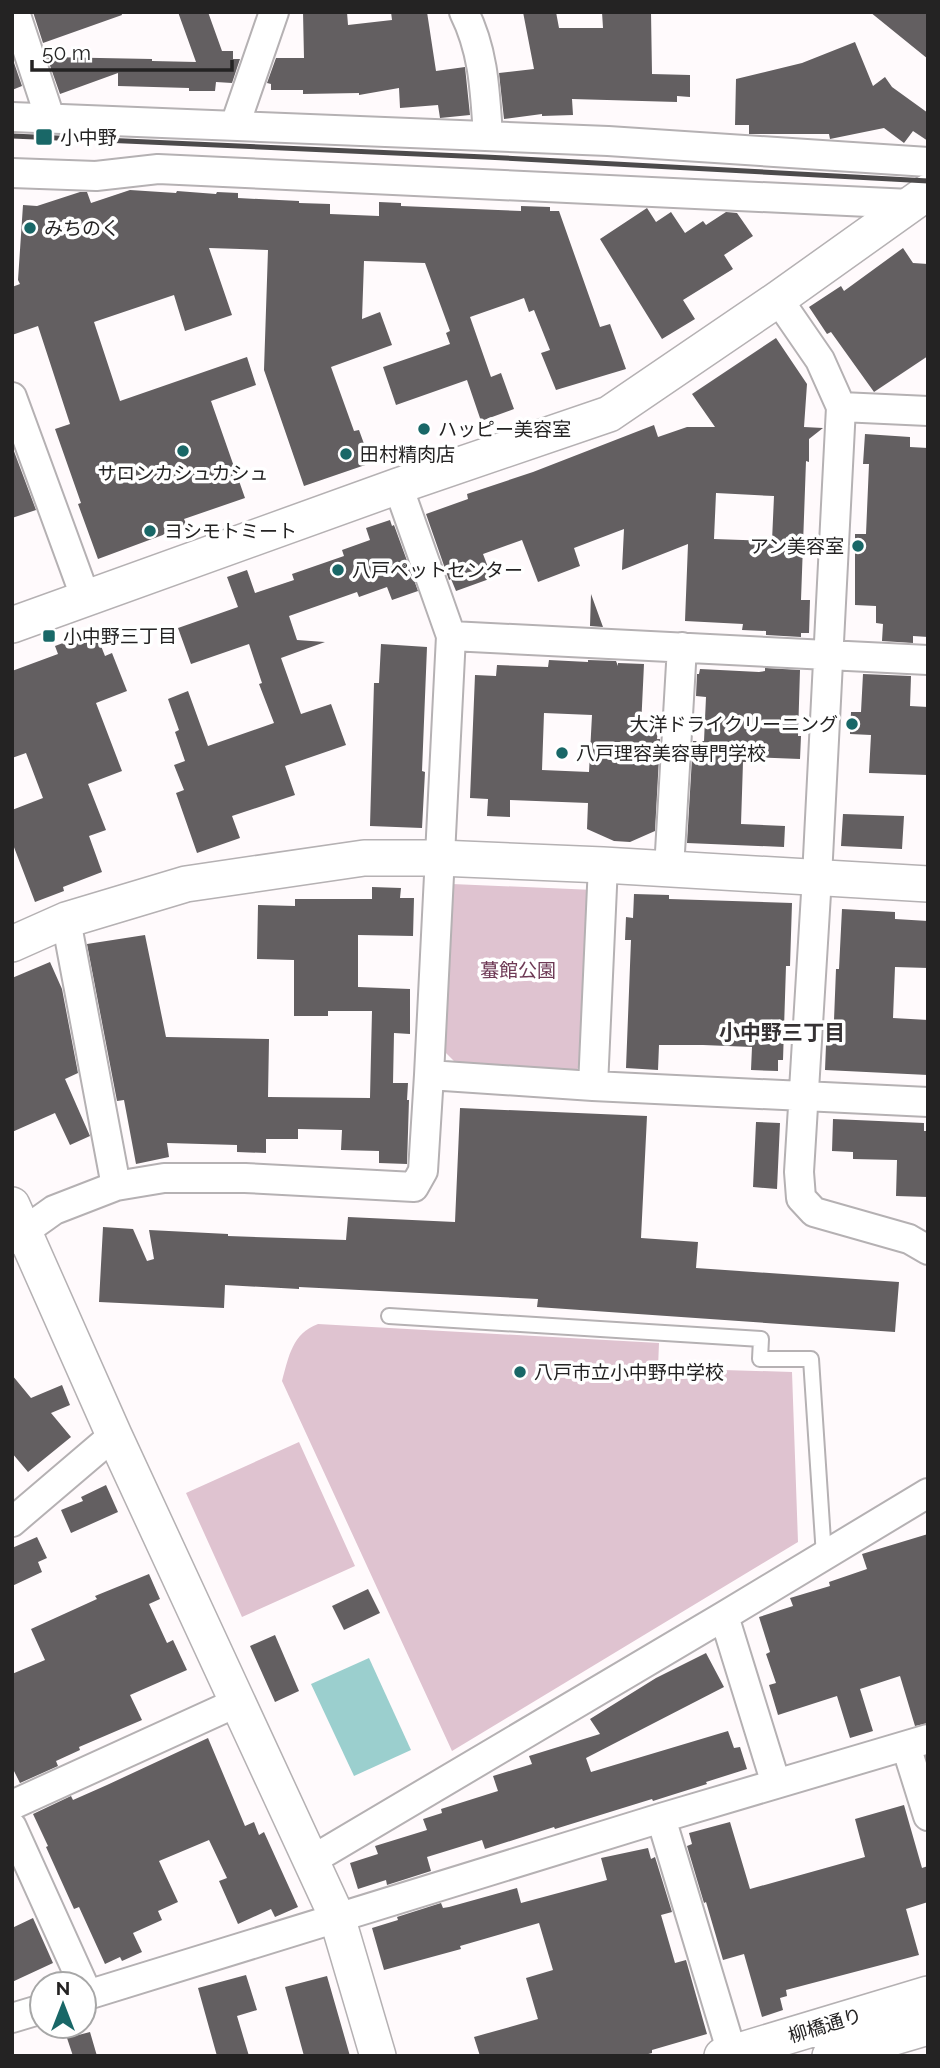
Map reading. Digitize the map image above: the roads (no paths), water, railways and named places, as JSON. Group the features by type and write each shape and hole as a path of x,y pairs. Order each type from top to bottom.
{"street":[{"path":"15,12 50,118"},
{"path":"234,125 274,12"},
{"path":"464,12 475,34 482,69 488,136"},
{"path":"12,117 608,141 928,162"},
{"path":"12,173 96,176 158,169 922,201"},
{"path":"12,625 398,486 609,414 922,201"},
{"path":"778,299 820,360 841,407 799,1172 802,1198 814,1212 909,1240 928,1250"},
{"path":"12,397 86,598"},
{"path":"841,407 928,411"},
{"path":"378,2056 337,1917 16,1225 116,1186 164,1178 245,1178 414,1187 423,1171 452,636 398,486"},
{"path":"452,636 928,660"},
{"path":"669,869 682,648"},
{"path":"12,944 66,920 186,884 364,858 439,858 603,865 928,884"},
{"path":"593,1086 603,865"},
{"path":"66,920 116,1186"},
{"path":"429,1075 593,1086 928,1102"},
{"path":"12,1522 114,1435"},
{"path":"312,1860 928,1493"},
{"path":"724,1616 776,1784"},
{"path":"12,1805 238,1702"},
{"path":"98,1986 917,1743 928,1816"},
{"path":"661,1818 727,2054"},
{"path":"12,1827 76,1970"},
{"name":"柳橋通り","path":"727,2054 928,1994"},
{"name":"柳橋通り","path":"830,2056 928,2027"}],"lane":[{"path":"389,1315 761,1339 760,1359 811,1359 824,1556"}],"water":[{"path":"369,1658 411,1750 354,1776 311,1684"}],"railway":[{"path":"12,136 485,157 928,181"}],"place":[{"name":"小中野","path":"44,137"},
{"name":"みちのく","path":"30,228"},
{"name":"ハッピー美容室","path":"424,429"},
{"name":"サロンカシュカシュ","path":"183,451"},
{"name":"田村精肉店","path":"346,454"},
{"name":"ヨシモトミート","path":"150,531"},
{"name":"アン美容室","path":"858,546"},
{"name":"八戸ペットセンター","path":"338,570"},
{"name":"小中野三丁目","path":"49,636"},
{"name":"大洋ドライクリーニング","path":"852,724"},
{"name":"八戸理容美容専門学校","path":"562,753"},
{"name":"八戸市立小中野中学校","path":"520,1372"}],"district":[{"name":"小中野三丁目","path":"782,1033"}],"park label":[{"name":"蟇館公園","path":"518,970"}]}
